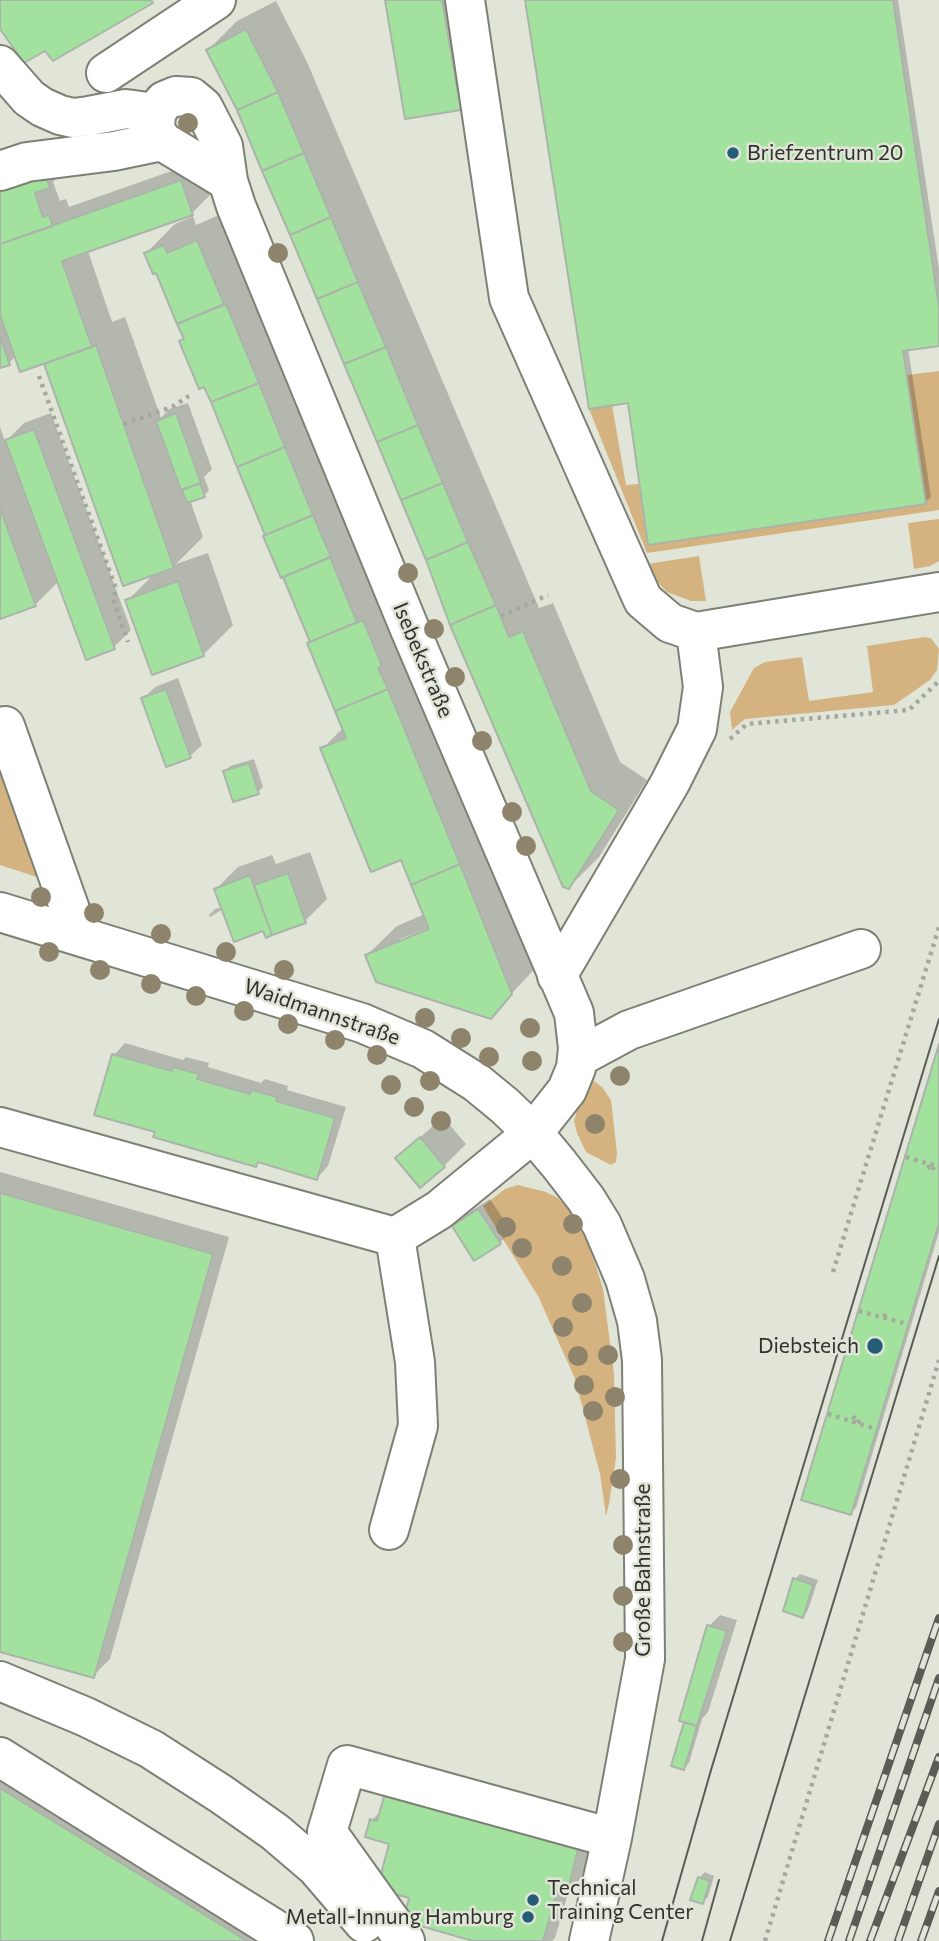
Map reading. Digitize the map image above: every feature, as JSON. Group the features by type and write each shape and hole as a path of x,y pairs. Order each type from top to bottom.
{"street":[{"path":"106,74 216,0"},
{"path":"465,0 509,298 643,600 670,623 696,632 939,592"},
{"path":"0,65 29,98 60,115 73,118 126,109 159,127 229,181"},
{"name":"Isebekstraße","path":"159,127 164,101 176,96 191,97 203,107 223,146 236,206 409,627 574,1013 578,1048 576,1068 567,1090 533,1133 439,1210 395,1237"},
{"path":"0,171 27,162 114,151 159,127"},
{"path":"557,976 670,783 697,729 703,687 696,632"},
{"path":"5,726 79,935"},
{"name":"Waidmannstraße","path":"0,912 198,971 392,1034 450,1064 505,1106 533,1133 586,1199 615,1252 625,1279"},
{"path":"577,1058 629,1030 861,949"},
{"path":"0,1127 395,1237 415,1362 418,1426 389,1530"},
{"name":"Große Bahnstraße","path":"589,1941 612,1838 645,1658 642,1360 636,1321 625,1279"},
{"path":"0,1681 86,1717 151,1749 222,1794 275,1832 316,1867 347,1900 378,1941"},
{"path":"0,1757 294,1941"},
{"path":"405,1941 327,1832 347,1765 612,1838"}],"path":[{"path":"39,376 116,589 113,599 128,642"},
{"path":"124,424 172,407 189,396"},
{"path":"64,446 72,443"},
{"path":"501,616 548,595"},
{"path":"721,746 747,724 909,710 939,681"},
{"path":"833,1272 939,927"},
{"path":"906,1157 933,1167"},
{"path":"884,1317 887,1310"},
{"path":"859,1311 907,1324"},
{"path":"765,1941 939,1360"},
{"path":"828,1414 859,1421 876,1429"},
{"path":"853,1416 859,1421"}],"shaded area":[{"path":"939,371 939,510 647,553 589,409 612,405 626,485 639,484 649,545 926,504 907,375"},
{"path":"939,519 939,561 914,569 908,523"},
{"path":"699,556 706,601 691,601 667,592 651,575 647,564"},
{"path":"931,638 939,649 937,670 930,680 894,705 745,719 732,730 730,712 754,668 765,662 802,657 809,701 873,692 867,646"},
{"path":"0,743 49,881 0,865"},
{"path":"591,1079 602,1087 611,1100 617,1153 616,1162 611,1165 586,1152 574,1121"},
{"path":"518,1185 546,1192 558,1198 569,1210 589,1244 603,1289 614,1374 616,1458 606,1516 600,1474 575,1379 539,1298 483,1206 505,1189"}],"building":[{"path":"0,0 151,0 153,3 53,61 45,51 24,63 0,29"},
{"path":"385,0 442,0 461,110 405,119"},
{"name":"Briefzentrum 20","path":"525,0 893,0 939,307 939,346 903,351 926,504 648,545 628,403 589,409"},
{"path":"246,29 278,92 237,110 206,50"},
{"path":"278,92 304,153 262,171 237,110"},
{"path":"304,153 331,217 290,235 262,171"},
{"path":"43,168 50,188 35,193 43,217 49,215 53,226 0,244 0,183"},
{"path":"181,180 193,215 62,261 92,347 20,372 0,315 0,244"},
{"path":"331,217 358,282 317,299 290,235"},
{"path":"197,240 224,304 177,324 156,273 153,274 144,253 164,245 167,253"},
{"path":"358,282 386,347 344,364 317,299"},
{"path":"226,304 259,383 211,402 204,387 199,389 179,341 184,339 177,324"},
{"path":"0,337 10,365 0,368"},
{"path":"96,345 174,568 123,586 44,364"},
{"path":"386,347 418,425 377,442 344,364"},
{"path":"259,383 285,447 237,467 211,402"},
{"path":"176,413 201,483 181,490 156,421"},
{"path":"418,425 443,483 401,500 377,442"},
{"path":"34,429 115,649 86,660 5,440"},
{"path":"285,447 313,515 265,535 237,467"},
{"path":"200,483 205,497 187,503 182,490"},
{"path":"443,483 468,542 426,560 401,500"},
{"path":"0,508 36,606 0,619"},
{"path":"313,515 331,557 281,578 263,536"},
{"path":"468,542 496,605 450,625 426,560"},
{"path":"330,557 357,622 310,642 283,577"},
{"path":"178,581 204,656 152,675 125,600"},
{"path":"496,605 509,637 523,631 591,791 619,810 569,889 563,887 450,625"},
{"path":"363,620 382,666 378,668 388,689 335,711 307,643"},
{"path":"166,689 191,758 166,767 141,698"},
{"path":"388,689 460,864 411,885 401,860 371,872 320,748 346,738 335,711"},
{"path":"249,763 259,794 233,802 223,771"},
{"path":"460,864 512,994 491,1019 376,982 365,955 429,929 411,885"},
{"path":"288,873 306,923 272,935 254,885"},
{"path":"250,875 272,935 266,938 263,931 234,942 214,889"},
{"path":"939,1044 939,1223 851,1515 801,1500"},
{"path":"112,1054 172,1071 173,1067 199,1074 197,1079 250,1094 251,1090 277,1097 276,1101 335,1118 317,1180 258,1162 256,1167 153,1137 155,1132 94,1115"},
{"path":"420,1137 445,1167 420,1188 395,1158"},
{"path":"0,1193 213,1254 94,1678 0,1652"},
{"path":"478,1209 501,1244 474,1261 452,1226"},
{"path":"793,1578 813,1585 803,1618 783,1611"},
{"path":"707,1625 727,1631 697,1726 679,1721"},
{"path":"684,1722 697,1726 684,1770 671,1766"},
{"path":"387,1786 580,1841 567,1894 557,1892 543,1941 473,1941 403,1921 409,1898 377,1889 389,1844 365,1837 370,1819 377,1821"},
{"path":"0,1788 247,1941 0,1941"},
{"path":"698,1877 710,1881 703,1904 690,1900"}],"tram line":[{"path":"662,1941 711,1770 939,1019"},
{"path":"730,1941 939,1256"},
{"path":"702,1941 719,1880"}],"railway":[{"path":"828,1941 939,1618"},
{"path":"849,1941 939,1678"},
{"path":"870,1941 939,1757"},
{"path":"898,1941 939,1824"},
{"path":"921,1941 939,1891"}],"place":[{"name":"Briefzentrum 20","path":"733,153"},
{"name":"Diebsteich","path":"875,1346"},
{"name":"Technical Training Center","path":"533,1900"},
{"name":"Metall-Innung Hamburg","path":"528,1917"}]}
